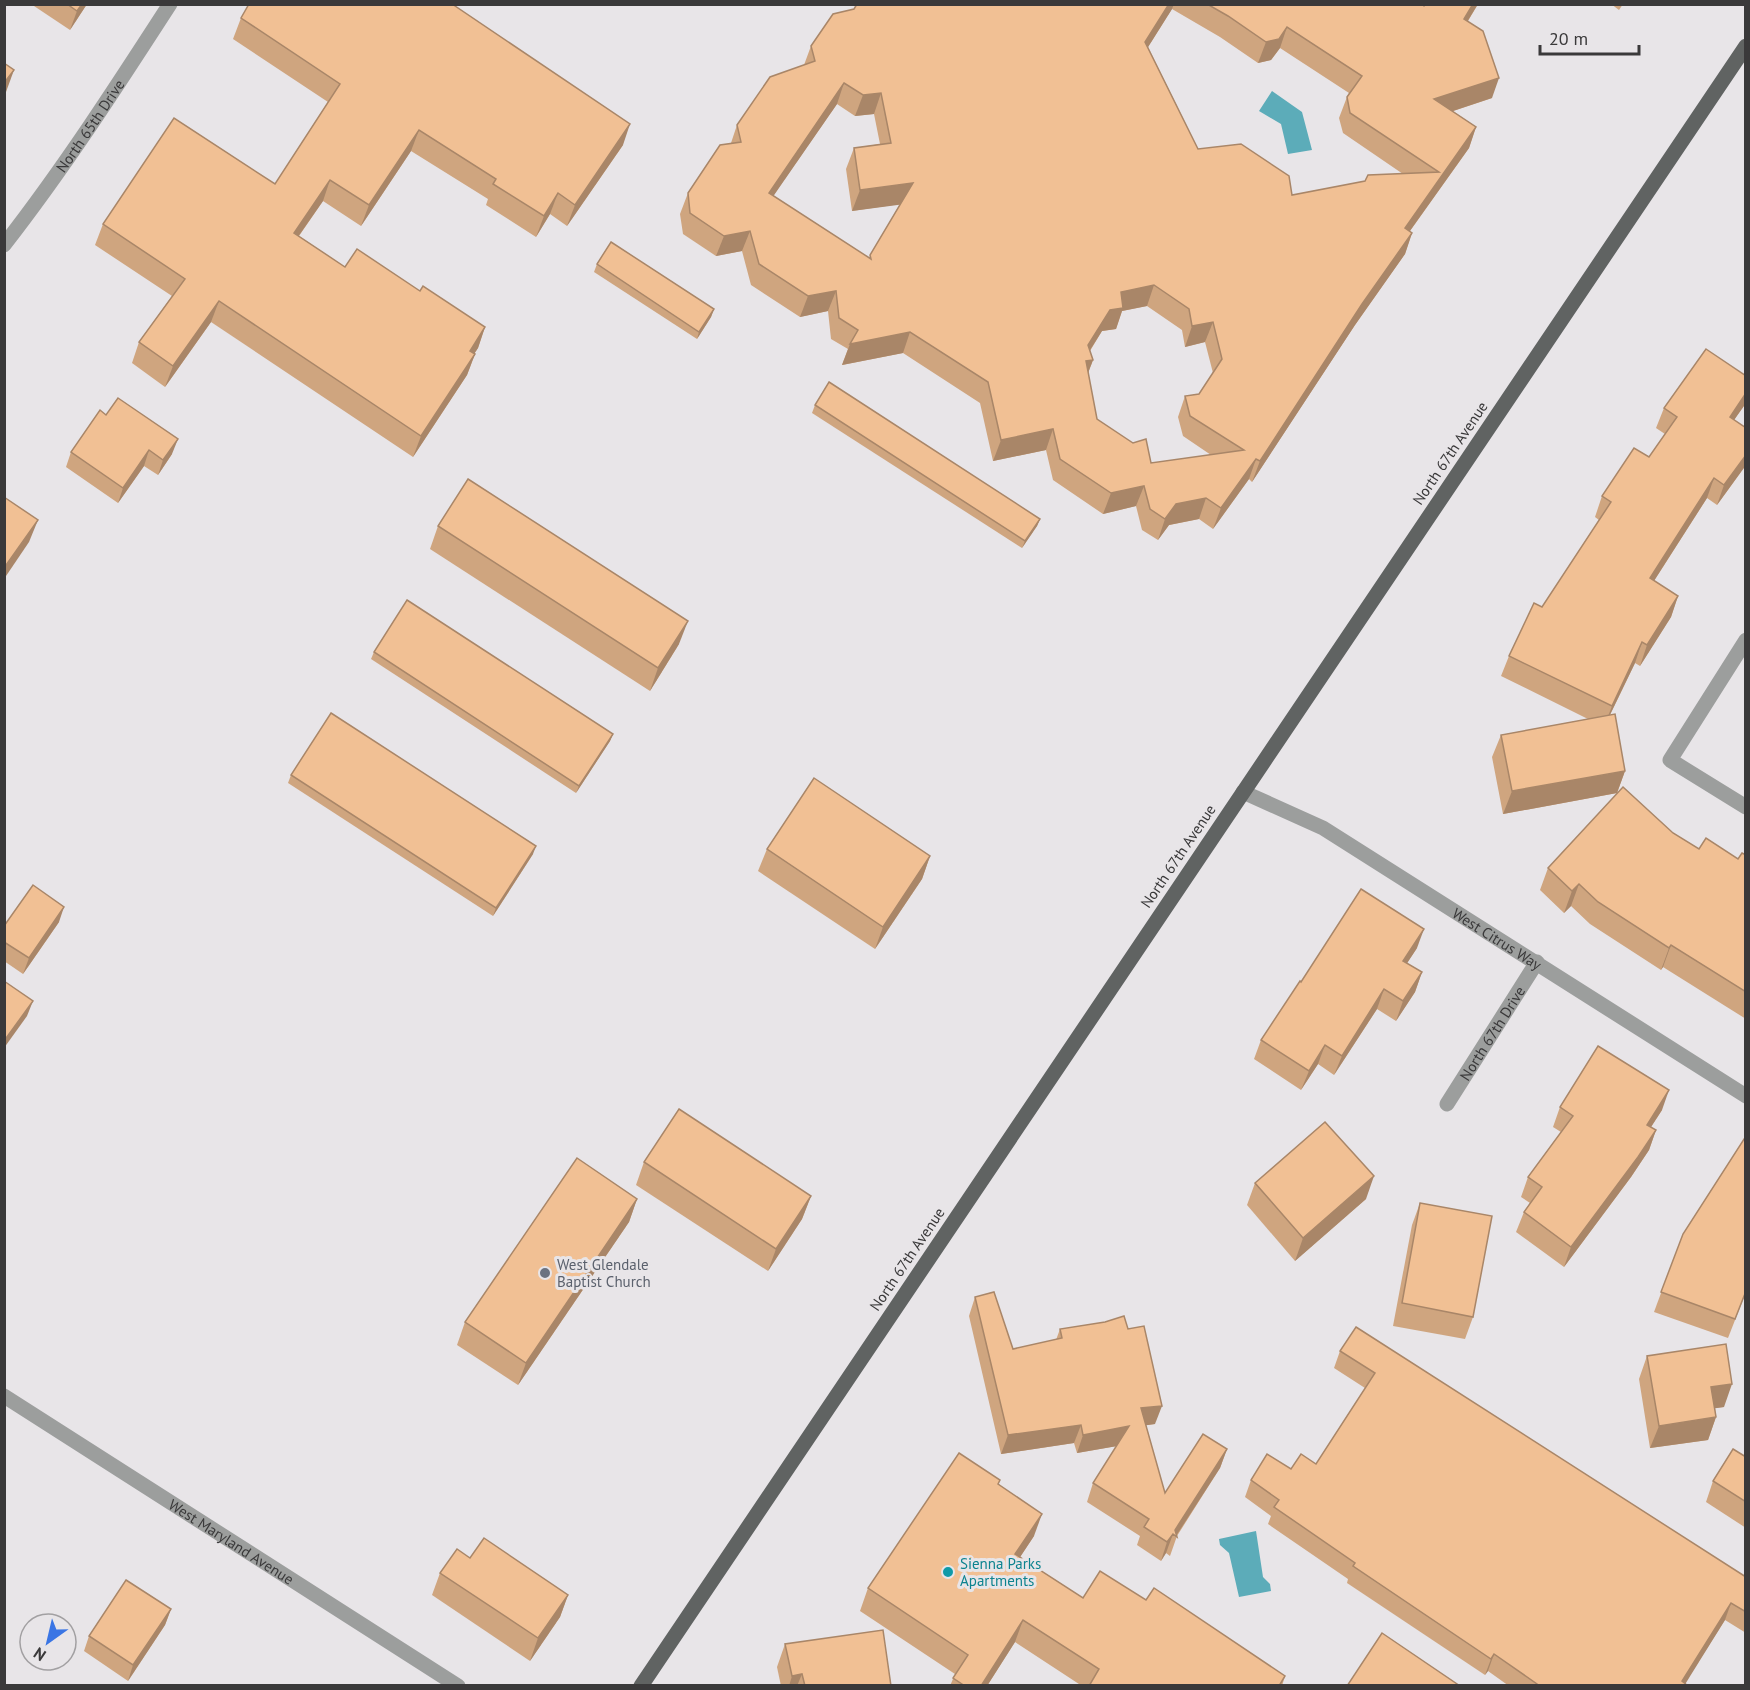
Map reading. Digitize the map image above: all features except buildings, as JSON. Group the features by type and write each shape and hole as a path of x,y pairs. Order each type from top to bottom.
{"main road":[{"name":"North 67th Avenue","path":"641,1686 1746,46"}],"street":[{"name":"North 65th Drive","path":"4,244 38,202 102,110 170,4"},
{"path":"1746,640 1670,760 1746,807"},
{"name":"West Citrus Way","path":"1243,792 1323,828 1746,1096"},
{"name":"North 67th Drive","path":"1447,1104 1537,962"},
{"name":"West Maryland Avenue","path":"4,1396 458,1686"}],"water":[{"path":"1272,91 1302,112 1312,150 1288,154 1281,124 1259,111"},
{"path":"1256,1531 1263,1577 1270,1584 1271,1591 1239,1597 1229,1553 1220,1545 1219,1539"}],"place":[{"name":"West Glendale Baptist Church","path":"545,1273"},
{"name":"Sienna Parks Apartments","path":"948,1572"}]}
